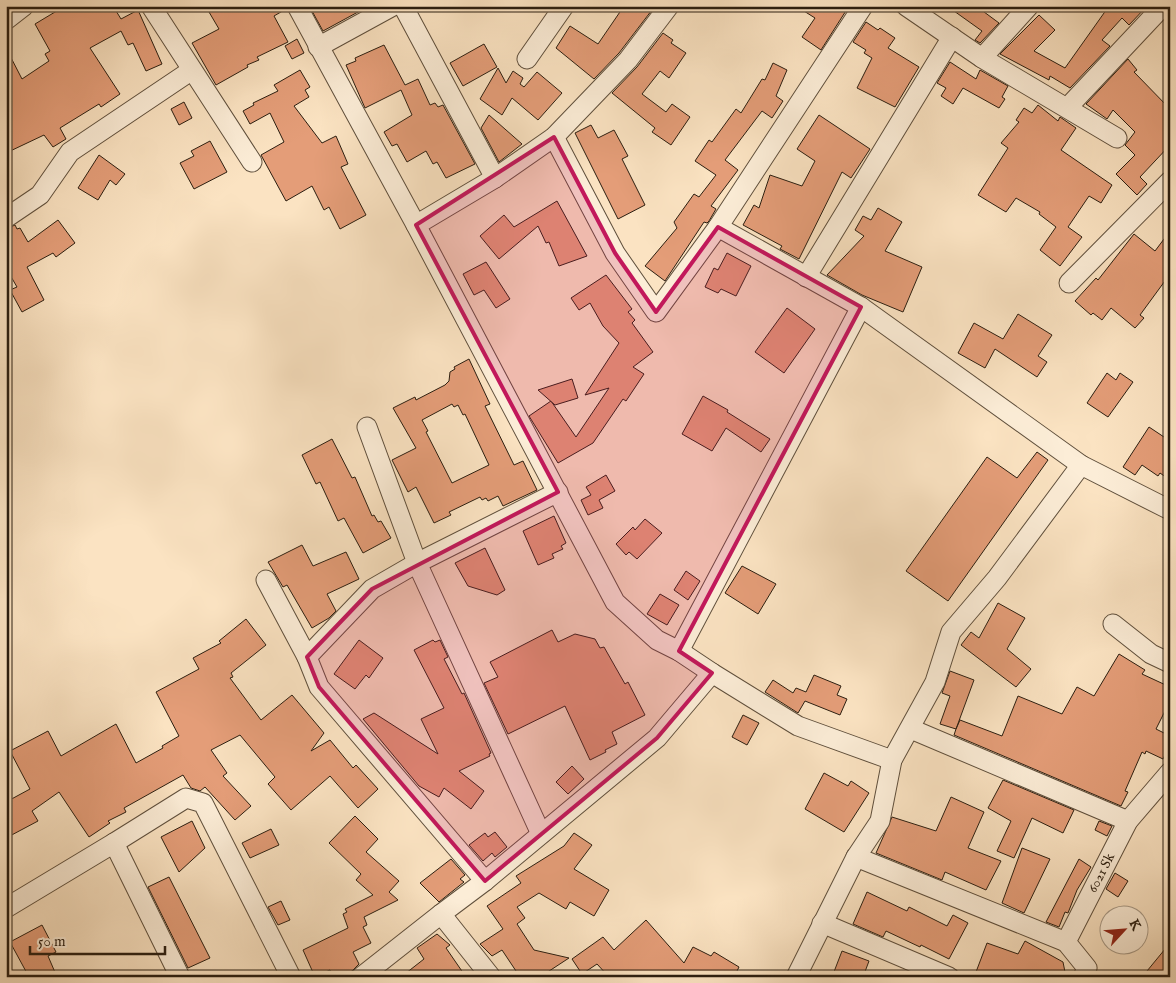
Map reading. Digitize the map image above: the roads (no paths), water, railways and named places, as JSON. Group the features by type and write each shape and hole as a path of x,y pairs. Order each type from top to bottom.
{"street":[{"path":"6,20 24,6"},
{"path":"151,6 252,162"},
{"path":"297,6 416,225 615,602 657,640 679,650 712,673 798,726 892,760"},
{"path":"318,47 393,6"},
{"path":"403,6 495,178"},
{"path":"527,59 564,6"},
{"path":"416,225 495,178 554,137 628,60 669,6"},
{"path":"554,137 615,253 656,312 718,227 863,6"},
{"path":"906,6 982,58 1068,107 1117,138"},
{"path":"982,58 1028,6"},
{"path":"1068,107 1163,6"},
{"path":"806,277 952,37"},
{"path":"6,218 40,195 70,152 192,70"},
{"path":"1069,283 1170,181"},
{"path":"718,227 861,307 1081,466 1170,510"},
{"path":"679,650 861,307"},
{"path":"367,427 417,563 541,834"},
{"path":"796,977 856,857 880,821 892,760 911,729 935,682 951,632 997,578 1081,466"},
{"path":"307,657 372,589 417,563 558,492"},
{"path":"266,580 307,657 319,688 485,881"},
{"path":"1113,624 1151,654 1170,663"},
{"path":"361,977 485,881 657,738 712,673"},
{"path":"911,729 1128,822"},
{"name":"6021 Sk","path":"1066,942 1128,822 1170,772"},
{"path":"6,908 114,844 186,798 203,804 291,977"},
{"path":"114,844 180,977"},
{"path":"856,857 1066,942 1091,974"},
{"path":"441,914 491,977"},
{"path":"822,923 949,977"}]}
